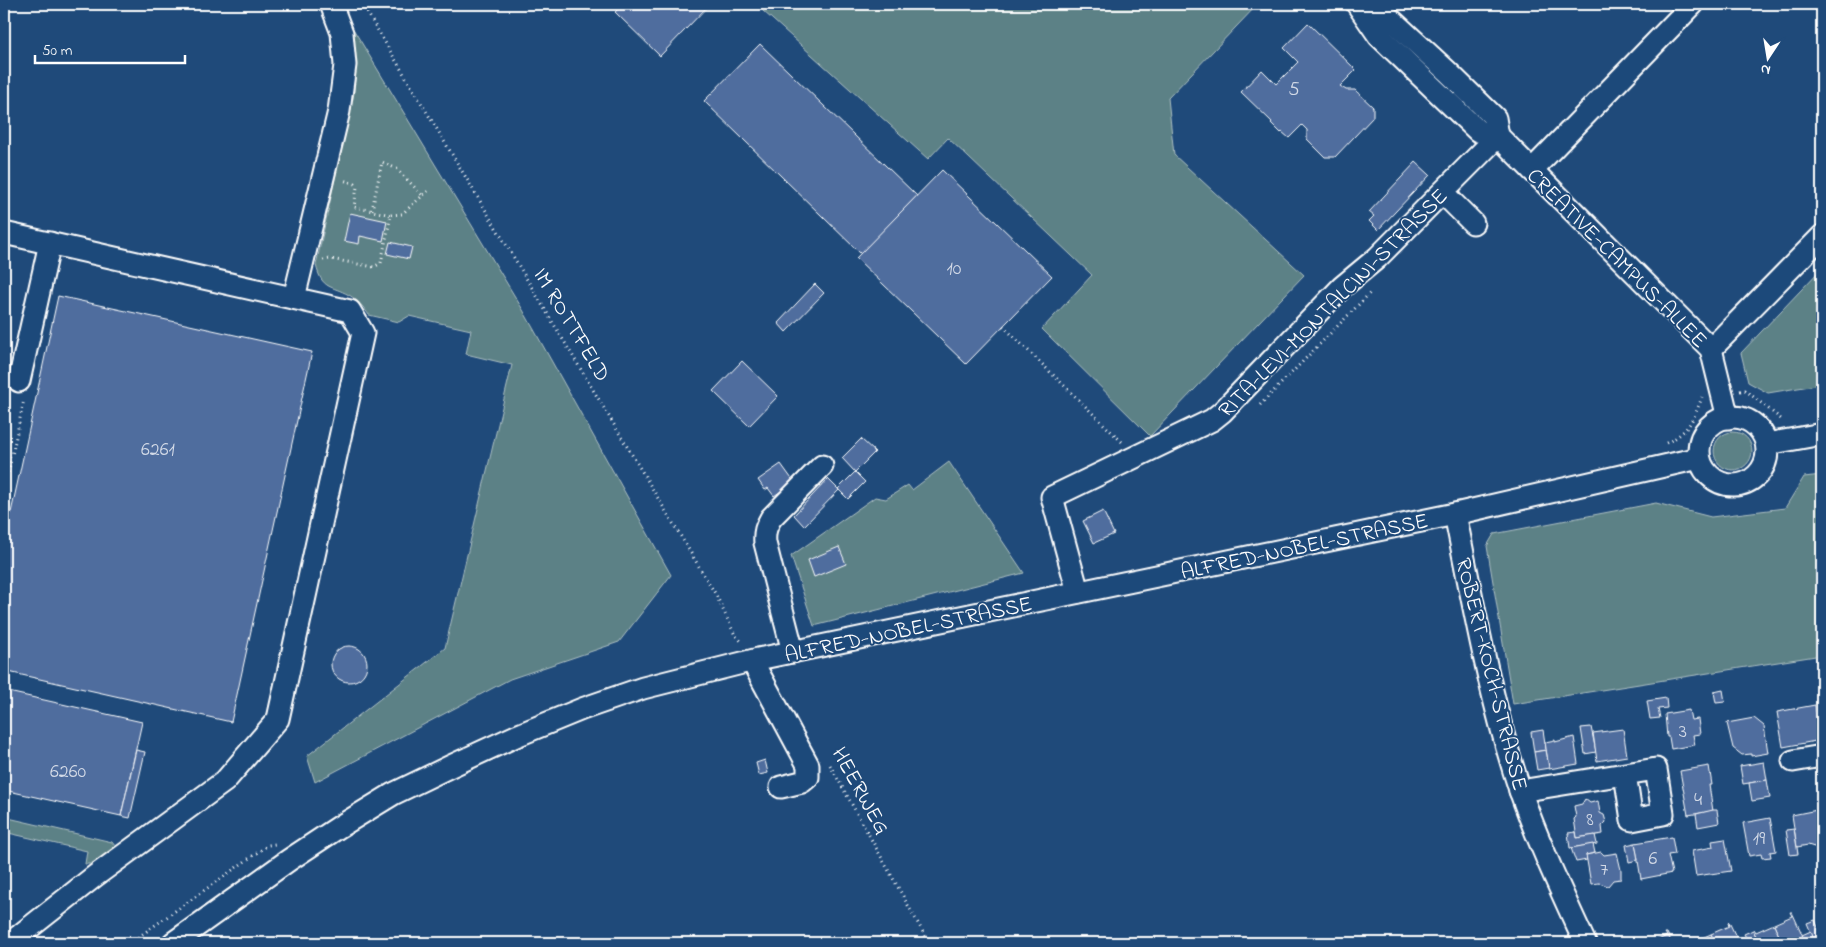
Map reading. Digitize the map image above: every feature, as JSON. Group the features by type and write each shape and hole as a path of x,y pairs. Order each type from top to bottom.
{"street":[{"path":"294,298 339,111 345,65 342,33 331,4"},
{"name":"CREATIVE-CAMPUS-ALLEE","path":"1357,4 1379,36 1478,131 1498,136 1711,350 1728,418"},
{"name":"CREATIVE-CAMPUS-ALLEE","path":"1365,4 1385,14 1495,118 1498,136"},
{"path":"1532,170 1693,4"},
{"name":"RITA-LEVI-MONTALCINI-STRASSE","path":"1078,592 1052,497 1212,420 1222,412 1342,287 1377,258 1498,136"},
{"path":"1443,193 1473,223"},
{"path":"4,233 350,311 363,333 278,719 225,781 95,876 10,943"},
{"path":"1711,350 1822,236"},
{"path":"19,381 50,243"},
{"path":"1728,418 1748,420 1763,434 1767,444 1768,454 1765,464 1760,472 1745,484 1725,485 1716,481 1708,475 1700,458 1699,449 1705,432 1719,420 1728,418"},
{"path":"1767,444 1822,434"},
{"name":"ALFRED-NOBEL-STRASSE","path":"173,943 289,860 393,794 516,736 582,709 643,688 755,660 1455,514 1700,458"},
{"path":"793,652 764,534 771,518 822,466"},
{"name":"ROBERT-KOCH-STRASSE","path":"1455,514 1502,731 1520,791 1549,864 1585,943"},
{"path":"755,660 808,765 808,777 802,782 781,787"},
{"path":"1793,761 1822,756"},
{"path":"1520,791 1625,774"}],"path":[{"name":"IM ROTTFELD","path":"362,4 716,595 735,635 755,660"},
{"path":"372,210 382,162 397,169 423,196"},
{"path":"323,175 355,184 358,191 354,207 391,215 402,214 428,192"},
{"path":"303,262 331,259 374,268 378,266 381,263 391,215"},
{"path":"1003,326 1136,456"},
{"path":"4,492 26,390 19,381"},
{"name":"HEERWEG","path":"829,763 929,943"}],"green space":[{"path":"769,4 1258,4 1168,98 1174,155 1304,275 1150,436 1042,329 1092,275 948,138 928,159 763,11"},
{"path":"349,22 523,310 671,575 619,642 510,679 315,782 307,756 445,648 512,365 466,354 471,330 409,316 399,322 369,315 352,297 324,283 318,273 316,265 354,93 356,66"},
{"path":"1822,268 1822,384 1768,393 1748,382 1741,353"},
{"path":"1733,432 1746,438 1752,451 1746,464 1733,470 1720,464 1714,451 1720,438"},
{"path":"949,462 1024,573 814,626 791,556 875,497 886,499 908,485 912,490"},
{"path":"1822,475 1822,655 1513,704 1487,546 1494,534 1656,503 1711,517 1785,508 1804,477"},
{"path":"4,817 112,842 115,846 115,851 98,864 85,864 87,851 4,832"}],"building":[{"path":"623,4 710,4 660,56 615,12"},
{"path":"1308,23 1356,70 1340,86 1346,90 1355,90 1373,107 1373,117 1335,157 1325,157 1307,139 1307,130 1302,125 1289,138 1281,133 1241,92 1262,70 1276,84 1298,62 1284,48"},
{"path":"760,44 917,196 861,254 704,101"},
{"path":"1416,162 1430,175 1378,230 1369,221 1374,216 1369,212"},
{"path":"942,170 1052,276 966,364 856,258"},
{"path":"350,213 387,221 383,241 360,236 359,244 344,241"},
{"path":"390,242 412,247 409,259 387,254"},
{"path":"815,284 824,293 786,332 778,323"},
{"path":"58,296 312,352 231,722 4,671 4,545"},
{"path":"742,361 778,396 749,426 713,391"},
{"path":"861,439 875,452 855,472 842,458"},
{"path":"781,464 794,482 774,496 768,488 765,490 758,480"},
{"path":"855,472 865,482 848,499 838,489"},
{"path":"828,479 839,490 804,526 794,515"},
{"path":"1103,511 1114,534 1094,543 1083,521"},
{"path":"839,547 846,564 814,577 808,560"},
{"path":"349,646 356,647 362,651 366,657 366,671 362,677 356,681 349,682 342,681 336,677 332,671 331,664 332,657 336,651 342,647"},
{"path":"1723,690 1725,702 1716,703 1714,692"},
{"path":"4,691 142,722 121,816 4,790"},
{"path":"1666,698 1667,708 1658,709 1660,718 1650,719 1647,701"},
{"path":"1815,705 1821,740 1783,747 1777,712"},
{"path":"1822,709 1822,728 1819,729 1816,710"},
{"path":"1689,710 1691,720 1698,719 1700,734 1693,735 1695,745 1671,749 1669,737 1667,737 1665,714"},
{"path":"1754,718 1764,726 1768,753 1751,756 1751,754 1742,755 1733,748 1727,723"},
{"path":"1591,727 1596,752 1585,754 1581,728"},
{"path":"1623,729 1627,756 1597,761 1593,733"},
{"path":"1543,730 1546,750 1534,752 1531,732"},
{"path":"1574,737 1578,764 1549,769 1545,742 1555,740 1555,742"},
{"path":"136,750 145,752 130,818 121,816"},
{"path":"1546,750 1549,768 1537,770 1534,752"},
{"path":"765,760 768,773 759,775 756,763"},
{"path":"1764,762 1767,780 1743,784 1740,766"},
{"path":"1709,766 1712,785 1709,785 1713,811 1688,815 1680,771"},
{"path":"1767,780 1770,798 1752,801 1749,783"},
{"path":"1585,799 1590,803 1598,801 1600,813 1604,815 1606,822 1602,826 1603,834 1577,838 1574,806 1582,804"},
{"path":"1717,810 1719,823 1698,827 1696,814"},
{"path":"1817,810 1819,823 1821,824 1822,843 1814,847 1808,845 1797,847 1792,815"},
{"path":"1770,818 1776,851 1770,852 1771,857 1762,858 1761,854 1749,856 1743,823"},
{"path":"1794,829 1798,854 1790,855 1786,830"},
{"path":"1576,832 1577,838 1595,835 1597,844 1570,848 1568,833"},
{"path":"1672,837 1675,854 1668,855 1672,873 1641,879 1635,843"},
{"path":"1725,839 1731,871 1696,876 1692,851 1713,847 1712,841"},
{"path":"1635,843 1638,860 1629,862 1626,845"},
{"path":"1593,844 1595,853 1586,855 1587,860 1576,862 1571,848"},
{"path":"1601,852 1604,855 1617,853 1621,870 1621,879 1613,880 1608,886 1599,883 1591,884 1586,855"},
{"path":"1790,912 1792,912 1806,943 1782,943 1774,924 1792,916"},
{"path":"1815,920 1822,937 1814,940 1807,923"},
{"path":"1729,922 1739,943 1715,943 1711,934 1729,926"},
{"path":"1774,924 1782,943 1759,943 1753,930 1756,932"},
{"path":"1753,930 1759,943 1749,943 1744,934"},
{"path":"1811,931 1816,943 1806,943 1802,935"},
{"path":"1665,933 1667,933 1672,943 1651,943 1667,936"},
{"path":"1711,934 1715,943 1692,943 1690,940 1693,942"}]}
